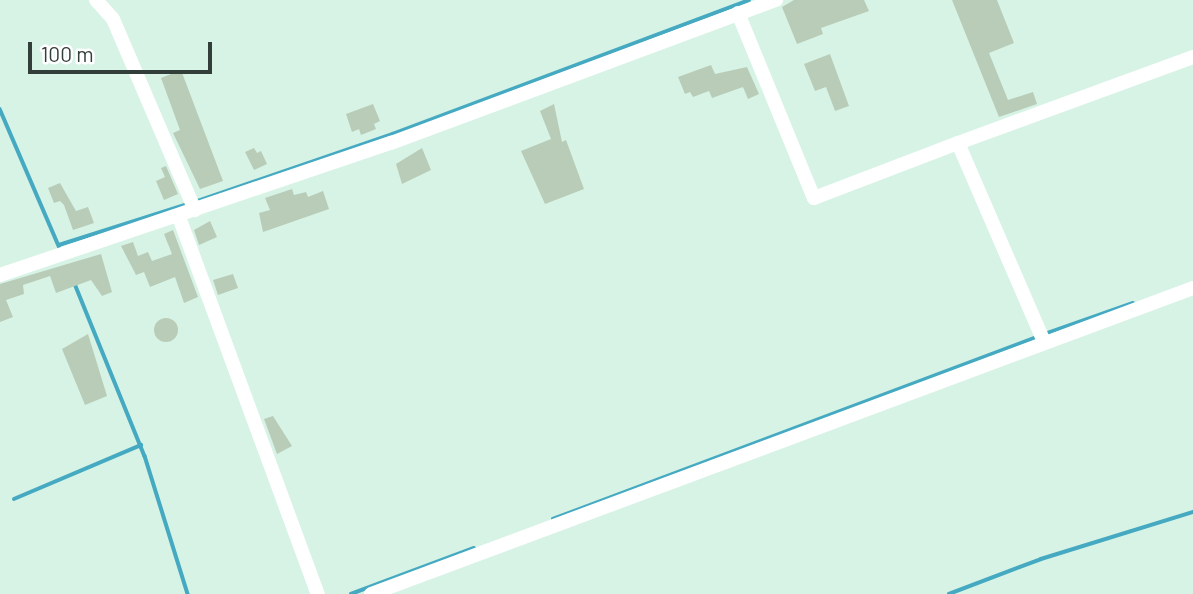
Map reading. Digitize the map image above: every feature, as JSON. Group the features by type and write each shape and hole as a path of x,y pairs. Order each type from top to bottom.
{"street":[{"path":"96,0 113,19 193,205"},
{"path":"0,275 179,217 193,205 391,143 740,7 776,0"},
{"path":"740,7 814,198 1193,57"},
{"path":"958,143 1042,338"},
{"path":"179,217 318,594"},
{"path":"371,594 1042,338 1193,288"}],"building":[{"path":"794,0 864,0 869,11 821,28 823,34 797,44 782,7"},
{"path":"952,0 997,0 1014,43 989,53 1008,100 1033,92 1037,104 999,117"},
{"path":"830,54 849,106 835,111 826,87 815,91 804,64"},
{"path":"711,65 715,74 747,67 759,94 748,99 743,87 712,98 709,91 693,97 690,92 685,94 678,77"},
{"path":"181,70 223,181 200,189 173,133 180,130 161,78"},
{"path":"373,104 380,121 374,124 376,129 361,135 359,129 352,132 346,114"},
{"path":"554,104 562,142 566,140 584,189 545,204 521,151 551,139 540,111"},
{"path":"254,148 257,153 261,151 267,164 254,170 245,152"},
{"path":"422,148 431,170 402,184 396,164"},
{"path":"166,166 178,194 164,200 156,181 165,177 161,168"},
{"path":"60,183 76,211 88,207 94,223 73,230 64,205 60,201 54,203 48,188"},
{"path":"292,189 294,195 306,192 308,197 323,191 329,209 263,232 259,213 270,210 265,198"},
{"path":"210,221 217,237 199,245 194,230"},
{"path":"173,230 198,297 184,303 175,277 150,287 144,272 136,275 121,246 133,242 138,256 148,252 152,261 172,254 164,234"},
{"path":"101,254 112,292 102,296 91,280 56,293 50,276 23,285 24,294 6,300 13,317 0,322 0,284"},
{"path":"233,274 238,288 218,295 213,280"},
{"path":"166,318 177,325 178,330 171,341 166,342 155,335 154,330 161,319"},
{"path":"88,334 107,396 85,405 62,349"},
{"path":"273,416 292,446 277,454 264,419"}],"waterway":[{"path":"195,202 393,134 749,0"},
{"path":"0,109 60,248"},
{"path":"59,245 188,204"},
{"path":"75,284 145,456 188,594"},
{"path":"1045,334 1133,303"},
{"path":"553,519 1037,337"},
{"path":"14,499 141,445"},
{"path":"949,594 1041,559 1193,512"},
{"path":"351,594 474,548"}]}
